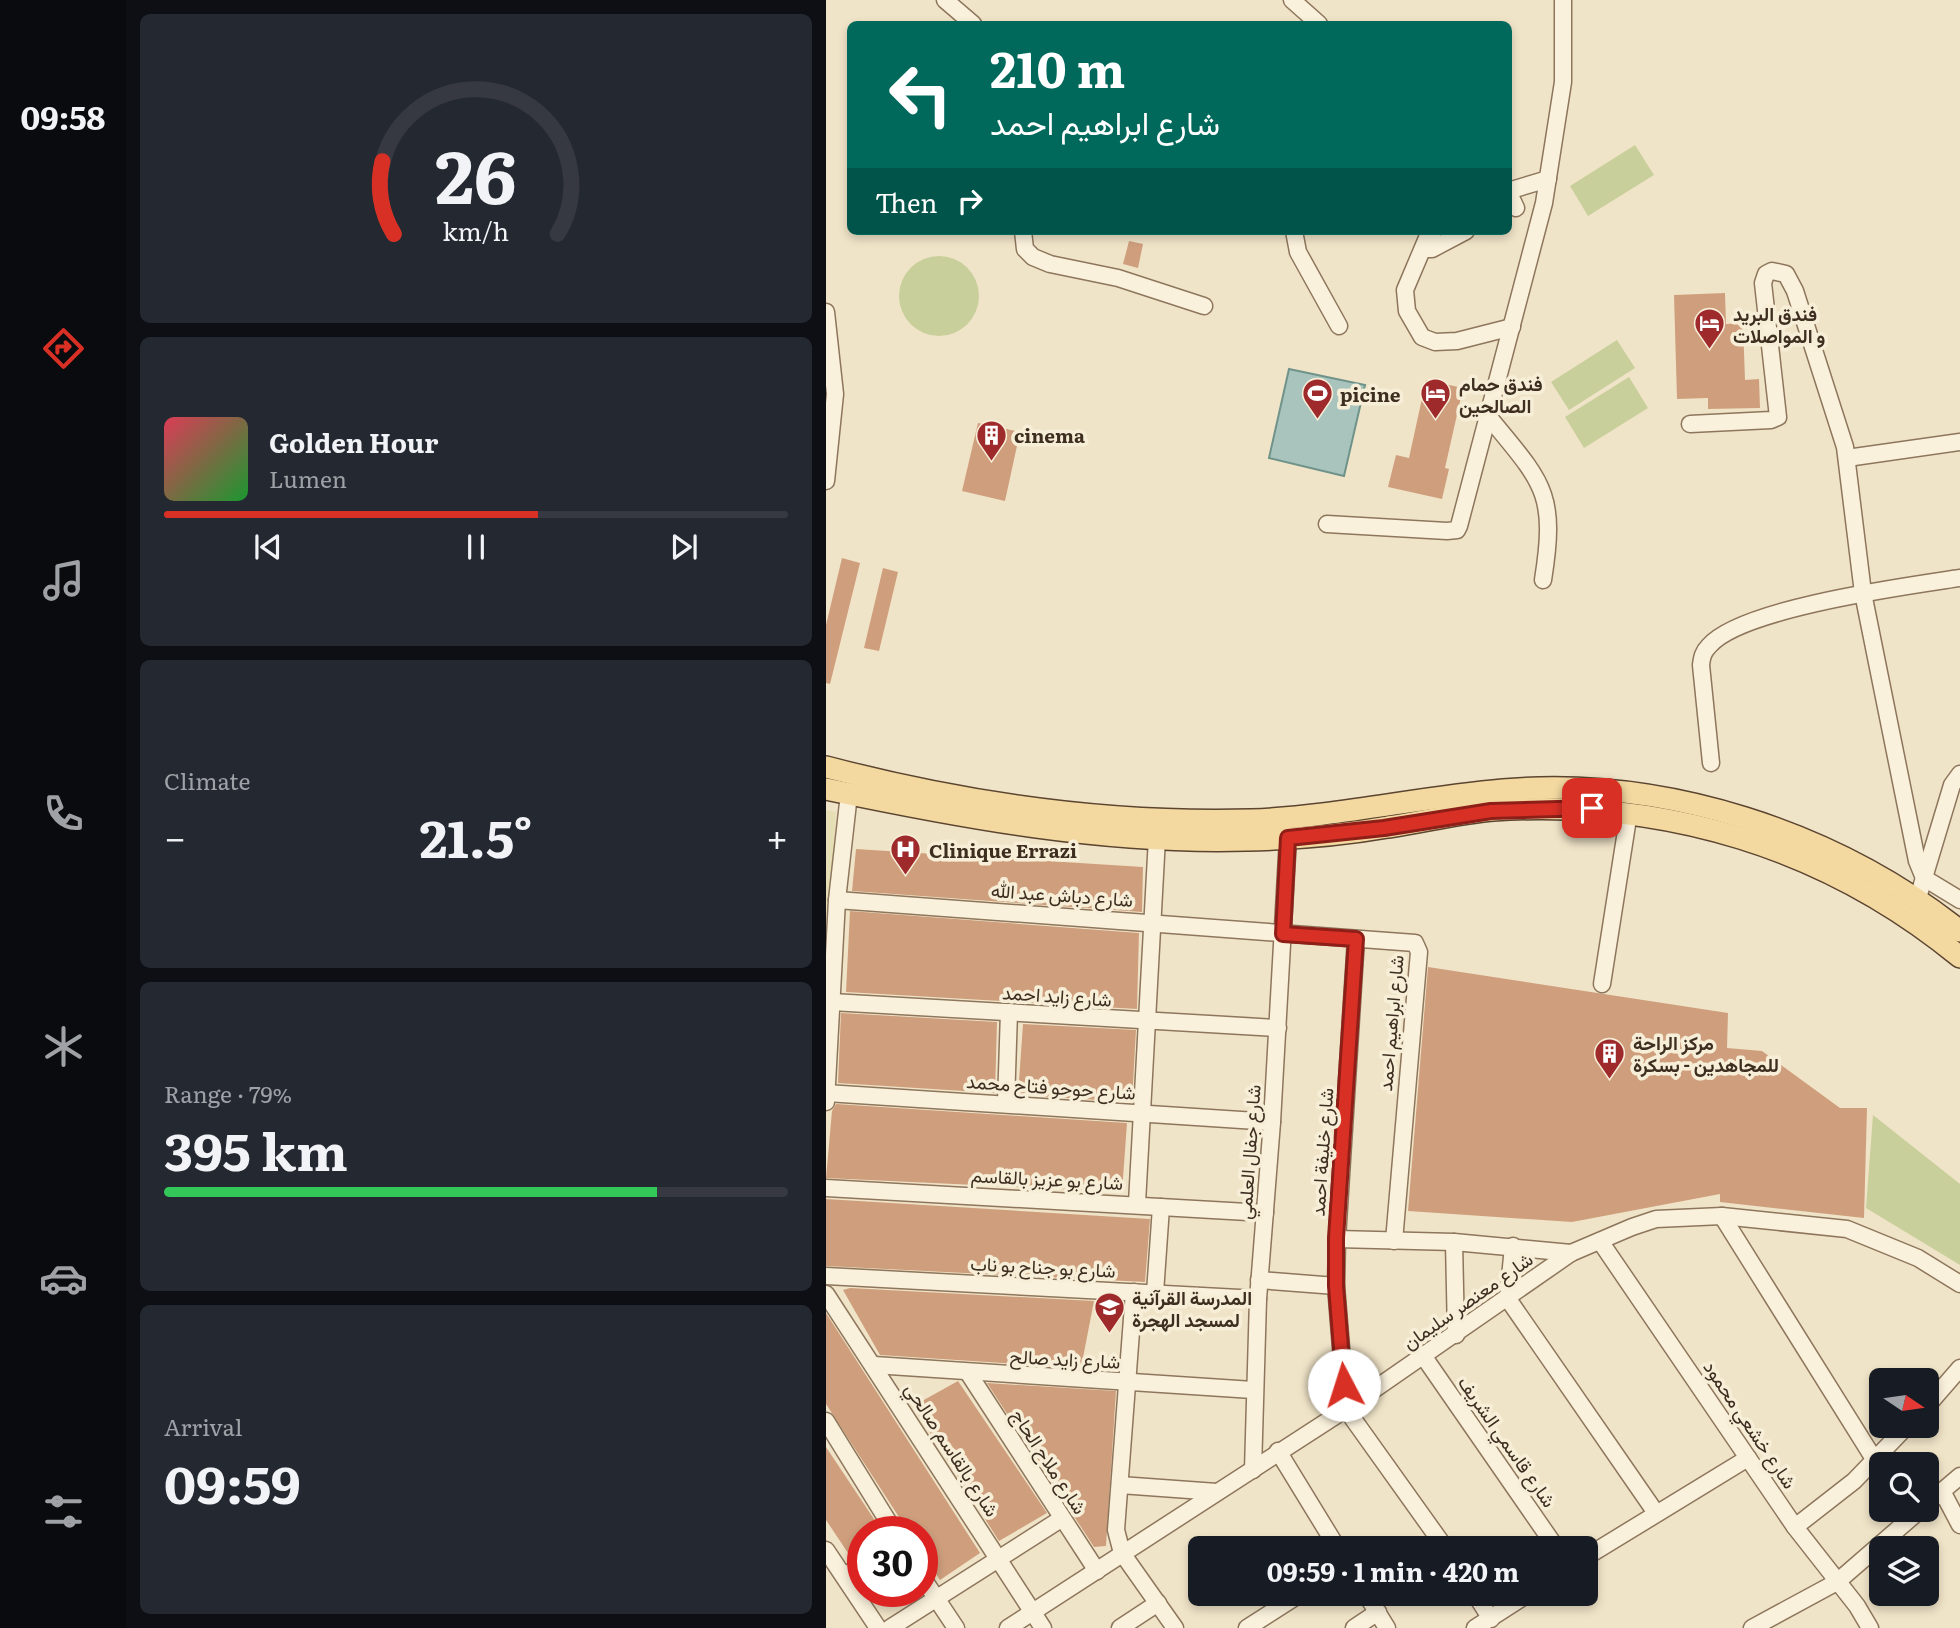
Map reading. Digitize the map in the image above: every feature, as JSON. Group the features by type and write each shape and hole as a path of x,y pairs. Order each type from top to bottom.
{"main road":[{"path":"826,767 964,798 1190,821 1304,816 1512,790 1568,788 1620,792 1707,808 1766,825 1850,862 1960,930"},
{"path":"826,789 1023,826 1157,838 1288,838 1384,828 1491,811 1569,808 1629,812 1727,833 1790,854 1889,905 1960,957"}],"street":[{"path":"945,0 970,21"},
{"path":"1292,0 1316,21"},
{"path":"1327,524 1457,530 1544,203 1563,82 1563,0"},
{"path":"1512,190 1548,179"},
{"path":"1512,210 1544,203"},
{"path":"1023,235 1025,249 1032,257 1050,264 1118,278 1204,306"},
{"path":"1295,235 1297,252 1339,326"},
{"path":"1430,235 1405,290 1408,311 1422,337 1435,342 1457,341 1512,327"},
{"path":"1424,249 1432,249 1458,235"},
{"path":"1690,424 1771,420 1778,417 1763,283 1766,274 1780,271 1786,274 1796,290 1847,458 1863,593 1911,837 1924,878 1960,900"},
{"path":"826,312 835,394 826,481"},
{"path":"1488,416 1530,467 1548,502 1550,536 1543,580"},
{"path":"1847,458 1960,442"},
{"path":"1710,763 1701,665 1703,654 1710,644 1734,629 1863,593 1960,578"},
{"path":"1917,901 1952,785 1960,774"},
{"path":"826,1104 837,900 849,794"},
{"path":"1602,984 1629,812"},
{"path":"1137,1203 1149,1022 1150,922 1157,838"},
{"name":"شارع جفال العلمي","path":"1253,1470 1253,1390 1258,1298 1272,1122 1288,838"},
{"name":"شارع دباش عبد الله","path":"837,900 1283,934"},
{"name":"شارع ابراهيم احمد","path":"1283,934 1411,943 1419,948 1394,1241"},
{"name":"شارع خليفة احمد","path":"1346,1409 1336,1286 1336,1238 1356,939"},
{"name":"شارع زايد احمد","path":"832,1002 1278,1028"},
{"path":"1006,1103 1009,1012"},
{"name":"شارع حوحو فتاح محمد","path":"826,1093 1272,1122"},
{"name":"شارع بو عزيز بالقاسم","path":"826,1188 1137,1203 1161,1207 1265,1213"},
{"path":"1155,1293 1161,1207"},
{"path":"1722,1216 1870,1452"},
{"name":"شارع معنصر سليمان","path":"1008,1628 1346,1409 1571,1253 1656,1219 1722,1216 1847,1229 1918,1258 1960,1284"},
{"path":"1336,1238 1454,1242 1571,1253"},
{"name":"شارع خشعي محمود","path":"1600,1241 1794,1527 1870,1628"},
{"path":"1454,1242 1456,1335"},
{"path":"1513,1246 1508,1299 1656,1513"},
{"name":"شارع بو جناح بو ناب","path":"826,1276 1258,1298"},
{"path":"1259,1280 1336,1286"},
{"path":"1134,1292 1125,1382 1116,1530 1122,1553 1175,1628"},
{"name":"شارع بالقاسم صالحي","path":"826,1294 1043,1628"},
{"name":"شارع قاسمي الشريف","path":"1424,1357 1548,1536"},
{"name":"شارع زايد صالح","path":"874,1365 969,1374 1253,1390"},
{"path":"1939,1392 1960,1368"},
{"name":"شارع ملاح الحاج","path":"969,1374 1097,1571"},
{"path":"1346,1409 1437,1536"},
{"path":"826,1421 885,1516"},
{"path":"1881,1452 1895,1438"},
{"path":"1278,1451 1330,1536"},
{"path":"1598,1549 1748,1458"},
{"path":"1794,1527 1830,1502 1869,1464"},
{"path":"1939,1494 1960,1476"},
{"path":"1120,1485 1217,1492"},
{"path":"1942,1491 1960,1525"},
{"path":"938,1597 1062,1519"},
{"path":"1752,1628 1838,1582 1906,1522"},
{"path":"826,1550 878,1628"},
{"path":"938,1601 956,1628"},
{"path":"1120,1628 1158,1603"},
{"path":"1247,1628 1281,1606"},
{"path":"1374,1606 1387,1628"},
{"path":"1483,1606 1491,1619"},
{"path":"1475,1628 1510,1606"},
{"path":"890,1628 922,1607"},
{"path":"1354,1628 1378,1612"}],"shaded area":[{"path":"826,810 836,812 826,974"}],"green space":[{"path":"1635,145 1654,175 1588,216 1570,186"},
{"path":"939,256 954,259 967,268 976,281 979,296 976,311 967,324 954,333 939,336 924,333 911,324 902,311 899,296 902,281 911,268 924,259"},
{"path":"1617,340 1635,368 1569,410 1551,382"},
{"path":"1629,377 1648,408 1584,448 1565,417"},
{"path":"1873,1115 1960,1184 1960,1265 1866,1208"}],"water":[{"name":"picine","path":"1289,369 1365,385 1344,476 1269,458"}],"building":[{"path":"1129,241 1143,244 1138,268 1123,264"},
{"name":"فندق البريد و المواصلات","path":"1725,293 1726,324 1743,323 1745,380 1759,379 1760,408 1708,409 1708,398 1677,399 1674,295"},
{"name":"فندق حمام الصالحين","path":"1426,380 1463,388 1445,468 1449,469 1442,499 1388,487 1396,455 1409,458"},
{"name":"cinema","path":"978,423 1020,432 1005,501 962,491"},
{"path":"842,558 860,563 830,684 826,683 826,625"},
{"path":"883,568 898,572 879,651 864,648"},
{"path":"856,849 1143,867 1142,912 852,891"},
{"path":"850,911 1139,933 1137,1009 846,992"},
{"name":"مركز الراحة للمجاهدين - بسكرة","path":"1428,967 1728,1013 1727,1048 1762,1051 1840,1108 1867,1108 1864,1218 1720,1202 1720,1194 1572,1222 1408,1211"},
{"path":"841,1013 997,1022 995,1093 838,1083"},
{"path":"1023,1024 1136,1030 1132,1102 1018,1095"},
{"path":"836,1104 1127,1123 1122,1192 826,1178 832,1111"},
{"path":"826,1199 1150,1219 1145,1282 826,1266"},
{"path":"850,1288 1094,1301 1081,1368 880,1355 843,1290"},
{"path":"826,1313 980,1553 940,1580 938,1516 898,1516 826,1404"},
{"path":"958,1381 1047,1513 999,1541 913,1406"},
{"path":"987,1383 1116,1391 1106,1546 1094,1547"},
{"path":"826,1447 872,1516 847,1516 847,1552 826,1520"}],"place":[{"name":"فندق البريد و المواصلات","path":"1710,351"},
{"name":"picine","path":"1317,421"},
{"name":"فندق حمام الصالحين","path":"1436,421"},
{"name":"cinema","path":"991,462"},
{"name":"Clinique Errazi","path":"906,877"},
{"name":"مركز الراحة للمجاهدين - بسكرة","path":"1610,1080"},
{"name":"المدرسة القرآنية لمسجد الهجرة","path":"1109,1335"}],"route":[{"path":"1344,1385 1336,1286 1336,1238 1356,939 1283,934 1288,838 1384,828 1491,811 1592,808"}]}
